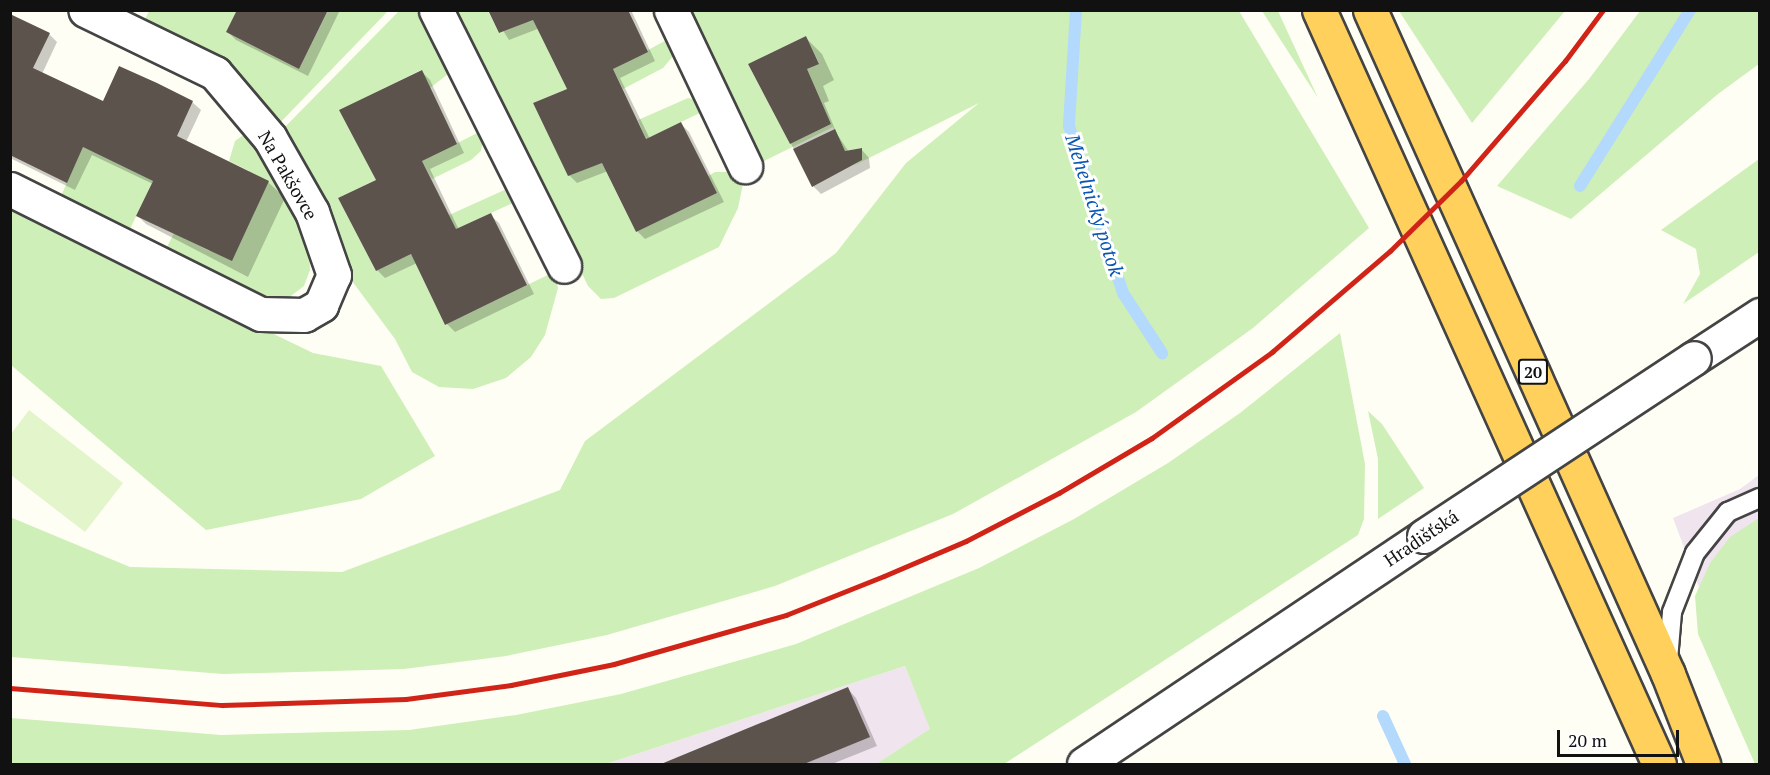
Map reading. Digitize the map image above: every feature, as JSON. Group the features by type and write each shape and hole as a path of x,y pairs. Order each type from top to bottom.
{"highway":[{"name":"20","path":"1318,10 1659,765"},
{"name":"20","path":"1370,10 1668,674 1703,765"}],"street":[{"name":"Na Pakšovce","path":"10,189 261,314 304,315 321,305 334,275 312,212 270,138 215,73 85,10"},
{"path":"436,10 564,266"},
{"path":"672,10 745,166"},
{"name":"Hradišťská","path":"1084,765 1424,536 1760,315"}],"lane":[{"path":"1668,674 1672,612 1695,553 1728,512 1760,498"}],"shaded area":[{"path":"1759,475 1759,748 1673,518 1740,489"},
{"path":"905,666 931,729 876,764 606,764"}],"green space":[{"path":"149,11 237,11 226,32 299,69 328,11 388,11 275,128 144,21"},
{"path":"399,11 423,11 451,61 448,74 430,88 421,70 340,110 376,180 338,198 376,271 411,254 445,325 554,272 558,288 545,335 531,357 506,378 473,389 439,387 412,372 395,339 352,281 281,131"},
{"path":"457,11 488,11 499,33 533,20 567,89 533,103 568,175 602,163 636,232 717,193 708,176 715,172 735,172 743,184 738,208 719,247 614,298 601,299 588,286"},
{"path":"690,11 1239,11 1369,228 1253,328 1136,412 953,514 775,586 607,635 506,656 404,669 223,674 11,657 10,517 130,567 342,572 560,490 585,441 836,253 906,163 979,103 853,166 862,160 862,148 845,151 833,127 762,162","holes":["806,36 819,63 807,69 831,124 790,144 748,64"]},
{"path":"1262,11 1278,11 1318,98"},
{"path":"1399,11 1565,11 1472,123"},
{"path":"1640,11 1759,11 1759,64 1718,94 1571,219 1497,186 1589,79"},
{"path":"672,37 674,55 663,68 623,89 613,69"},
{"path":"688,98 701,101 708,109 646,139 638,120"},
{"path":"485,129 481,151 471,160 432,179 422,161"},
{"path":"242,136 250,137 275,168 309,244 310,270 304,286 287,299 267,297 166,249 174,233 209,251 249,171 229,161 235,141"},
{"path":"83,147 153,181 129,231 60,198"},
{"path":"1759,159 1759,252 1683,304 1700,274 1696,249 1661,230"},
{"path":"511,187 517,201 456,229 449,215"},
{"path":"10,206 313,353 381,366 435,456 361,499 206,530 11,365"},
{"path":"1340,333 1365,464 1364,519 1358,535 1004,764 876,764 930,729 905,666 606,764 11,764 11,718 221,735 409,730 516,715 621,694 796,644 979,568 1074,519 1168,463 1240,413"},
{"path":"29,410 123,483 85,532 11,475 11,434"},
{"path":"1368,411 1382,424 1424,488 1378,519 1378,459"},
{"path":"1759,518 1760,764 1755,764 1698,634 1695,596 1710,563 1730,537"}],"building":[{"path":"237,10 328,10 299,69 226,32"},
{"path":"488,10 628,10 648,52 613,69 646,139 681,122 717,193 636,232 602,163 568,176 533,103 567,89 533,20 499,33"},
{"path":"10,14 50,33 33,68 103,101 119,66 157,83 193,101 177,136 269,181 232,261 136,216 153,181 83,147 67,183 10,155"},
{"path":"806,36 819,64 807,69 831,124 790,144 748,64"},
{"path":"422,70 457,144 422,161 456,229 491,213 527,285 445,325 411,254 376,271 338,198 376,180 339,110"},
{"path":"835,129 845,151 862,148 862,160 812,187 793,149"},
{"path":"848,687 870,737 804,764 661,764"}],"waterway":[{"name":"Mehelnický potok","path":"1076,10 1069,126 1123,293 1162,353"},
{"path":"1580,186 1690,10"},
{"name":"Mehelnický potok","path":"1383,716 1405,764"}],"railway":[{"path":"10,688 222,705 406,699 511,685 614,664 786,615 884,576 966,541 1059,493 1152,438 1272,352 1390,251 1461,181 1565,61 1603,10"}]}
